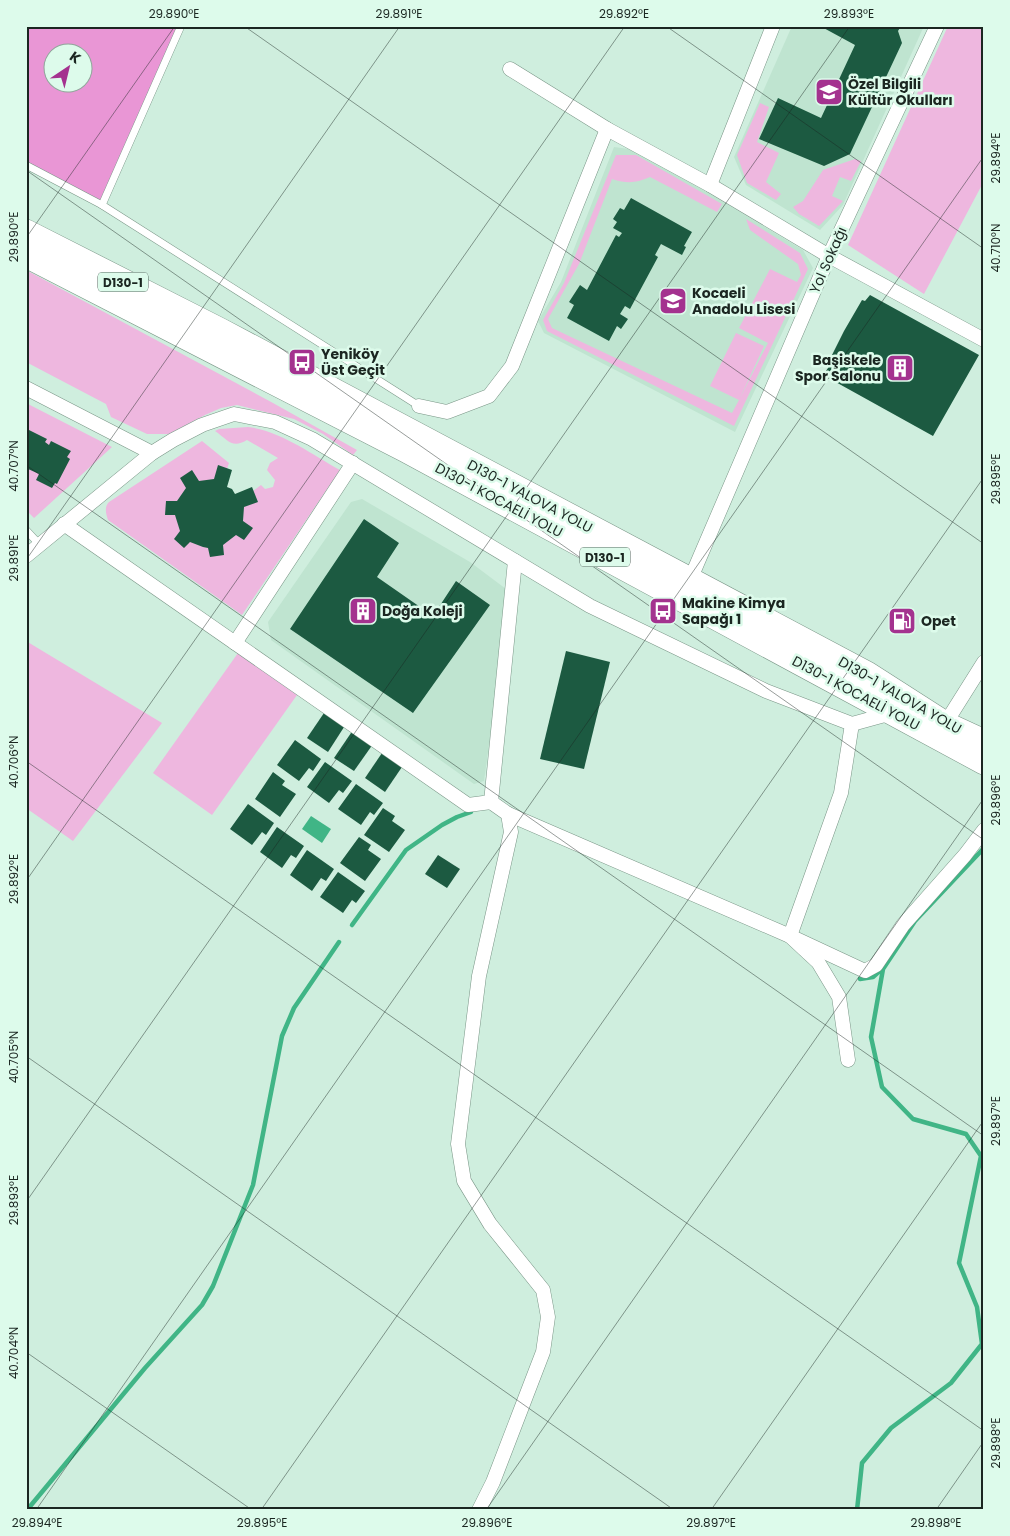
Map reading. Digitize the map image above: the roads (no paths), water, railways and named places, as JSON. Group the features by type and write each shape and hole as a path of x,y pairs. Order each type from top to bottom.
{"highway":[{"name":"D130-1 YALOVA YOLU","path":"26,232 222,344 690,580 867,674 945,724 984,742"},
{"name":"D130-1 KOCAELİ YOLU","path":"26,255 222,344 406,450 984,762"}],"street":[{"path":"710,185 773,26"},
{"name":"Yol Sokağı","path":"690,580 829,256 937,26"},
{"path":"510,69 607,129 710,185 829,256 984,340"},
{"path":"419,406 447,412 489,396 512,366 607,129"},
{"path":"26,388 152,453"},
{"path":"26,556 152,453 202,425 234,414 275,422 312,439 590,606 766,691 852,724 893,713"},
{"path":"235,643 353,463"},
{"path":"64,524 468,805 492,802 508,814 790,936 865,971 876,965 903,925 965,856 984,830"},
{"path":"492,802 515,561"},
{"path":"945,724 984,662"},
{"path":"790,936 840,793 852,724"},
{"path":"479,1510 493,1482 543,1352 548,1317 543,1290 490,1224 464,1180 458,1144 479,976 511,832 508,814"},
{"path":"790,936 818,962 839,997 848,1060"}],"lane":[{"path":"102,205 181,26"},
{"path":"26,165 102,205 419,406"},
{"path":"26,530 39,544"}],"waterway":[{"path":"352,925 406,850 442,825 471,812"},
{"path":"857,1510 862,1463 891,1428 951,1383 982,1344 977,1307 959,1263 981,1156 966,1134 913,1119 882,1087 871,1037 883,969 915,921 984,848"},
{"path":"27,1510 145,1368 202,1305 213,1286 253,1185 282,1036 294,1008 339,942"},
{"path":"860,979 873,977 883,968"}],"place":[{"name":"Özel Bilgili Kültür Okulları","path":"829,92"},
{"name":"Kocaeli Anadolu Lisesi","path":"673,301"},
{"name":"Yeniköy Üst Geçit","path":"302,362"},
{"name":"Başiskele Spor Salonu","path":"900,368"},
{"name":"Doğa Koleji","path":"363,611"},
{"name":"Makine Kimya Sapağı 1","path":"663,611"},
{"name":"Opet","path":"902,621"}]}
